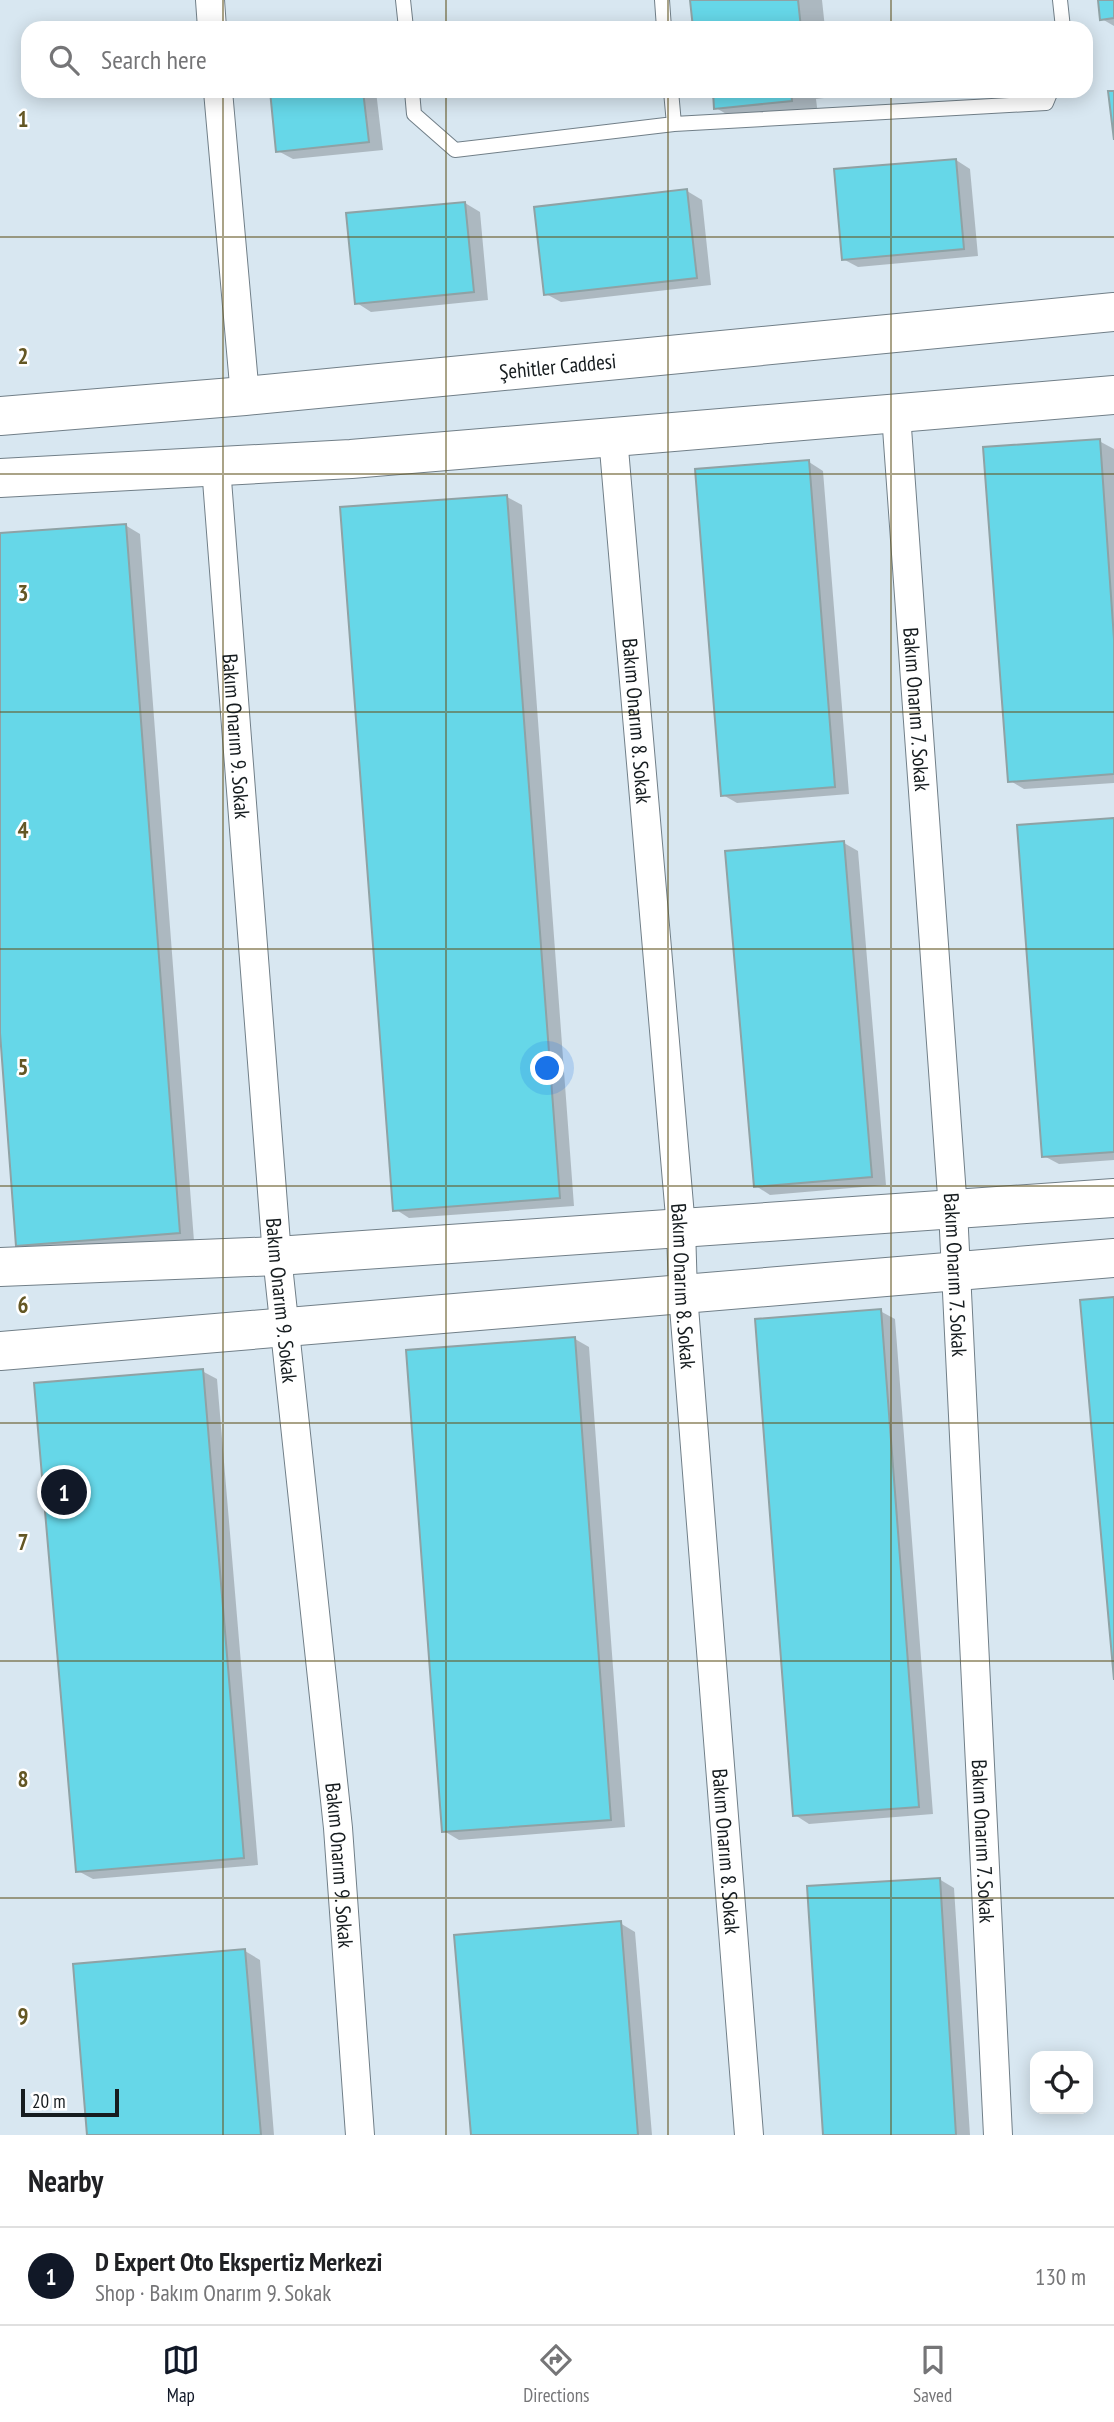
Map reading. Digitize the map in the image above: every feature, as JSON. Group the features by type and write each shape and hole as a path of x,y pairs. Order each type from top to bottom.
{"street":[{"path":"210,0 212,21"},
{"path":"219,98 245,396"},
{"name":"Şehitler Caddesi","path":"0,415 245,396 1114,312"},
{"path":"0,478 216,467 1114,396"},
{"name":"Bakım Onarım 7. Sokak","path":"896,414 953,1210 998,2135"},
{"name":"Bakım Onarım 8. Sokak","path":"613,437 681,1228 683,1294 749,2135"},
{"name":"Bakım Onarım 9. Sokak","path":"216,467 277,1256 338,1828 360,2135"},
{"path":"0,1267 277,1256 1114,1198"},
{"path":"0,1351 1114,1258"}],"lane":[{"path":"403,0 405,21"},
{"path":"662,0 664,21"},
{"path":"1060,0 1062,21"},
{"path":"413,98 414,114 455,150 674,124 1046,103 1048,98"},
{"path":"672,98 674,124"}],"building":[{"path":"690,0 798,0 800,21 692,21"},
{"path":"1098,0 1114,0 1114,18 1100,20"},
{"path":"1108,91 1114,91 1114,140"},
{"path":"271,98 364,98 369,142 276,152"},
{"path":"713,98 792,98 792,101 714,109"},
{"path":"956,159 964,249 842,260 834,169"},
{"path":"687,189 697,278 544,295 534,207"},
{"path":"465,202 474,292 355,304 346,213"},
{"path":"1100,439 1114,639 1114,774 1008,782 983,447"},
{"path":"809,460 835,787 721,796 695,469"},
{"path":"507,495 560,1198 393,1211 340,507"},
{"path":"126,524 180,1233 16,1246 0,1033 0,533"},
{"path":"1114,818 1114,1152 1042,1157 1017,825"},
{"path":"844,841 872,1177 754,1187 725,851"},
{"path":"1114,1297 1114,1680 1080,1300"},
{"path":"881,1309 919,1807 793,1816 755,1319"},
{"path":"575,1337 611,1820 442,1832 406,1350"},
{"path":"203,1369 244,1858 76,1872 34,1383"},
{"path":"940,1878 956,2135 823,2135 807,1886"},
{"path":"621,1921 638,2135 471,2135 454,1935"},
{"path":"245,1949 261,2135 87,2135 73,1964"}],"place":[{"name":"D Expert Oto Ekspertiz Merkezi","path":"64,1492"}]}
